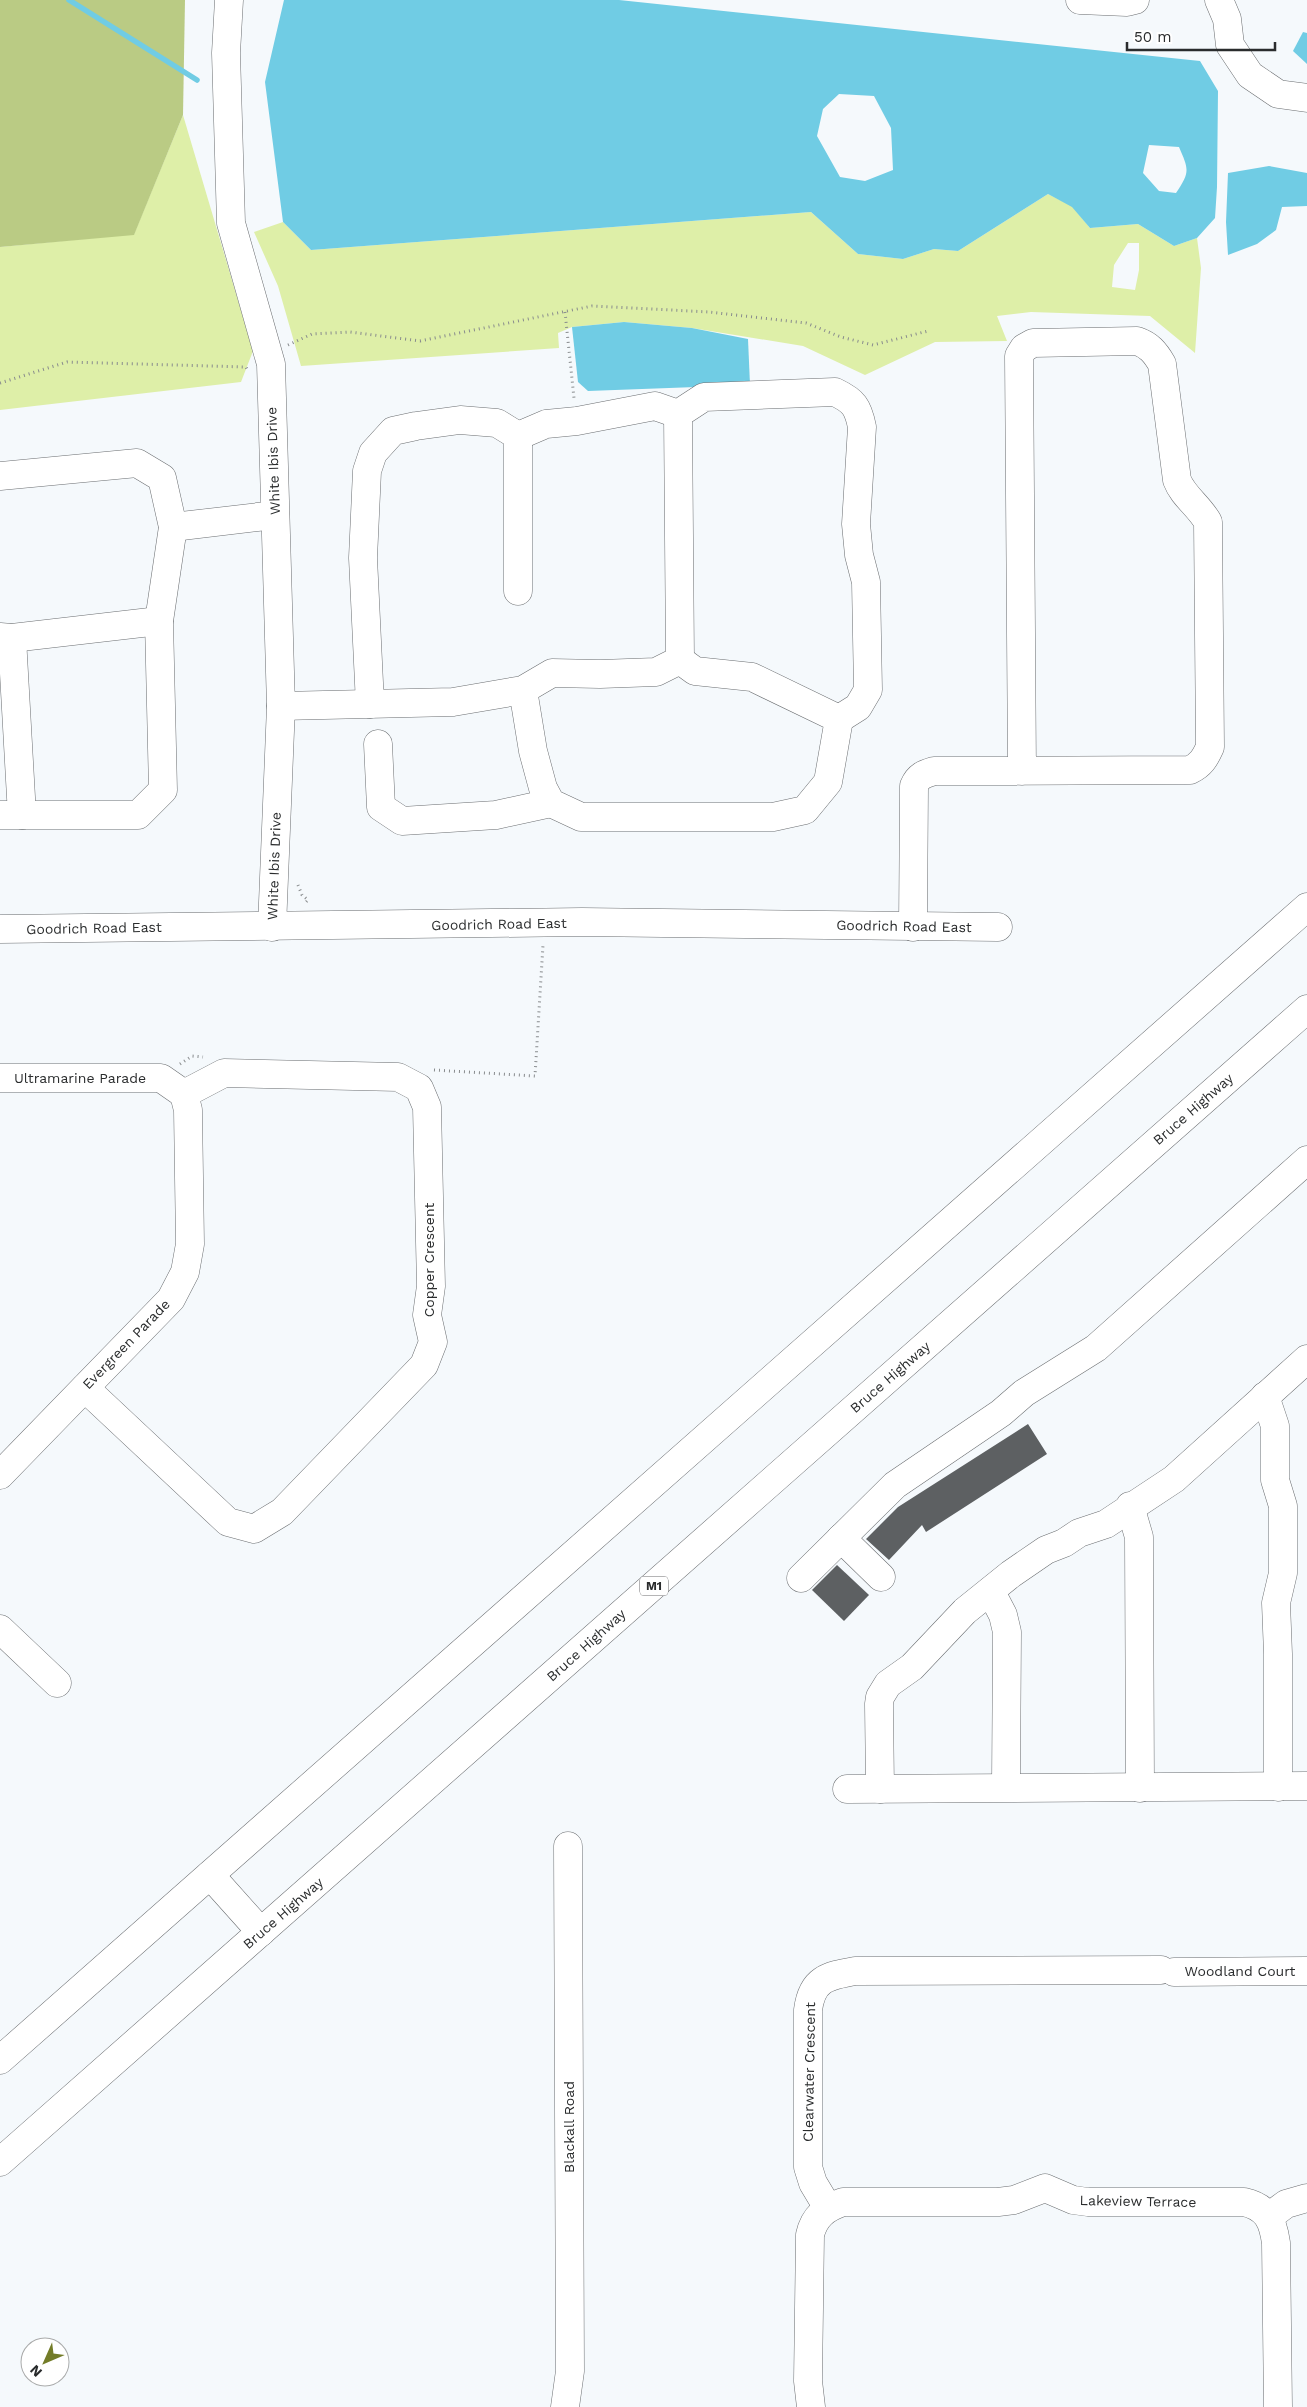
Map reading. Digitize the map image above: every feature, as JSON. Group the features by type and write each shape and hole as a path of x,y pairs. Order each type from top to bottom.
{"main road":[{"name":"White Ibis Drive","path":"229,0 226,53 231,223 271,364 281,706 272,916"},
{"path":"1080,0 1096,2 1135,0"},
{"path":"1219,0 1227,19 1230,45 1250,75 1278,94 1307,98"},
{"path":"913,926 914,786 917,778 934,771 1022,771 1190,770 1198,766 1205,759 1210,747 1208,522 1203,512 1180,488 1177,480 1162,364 1151,348 1137,342 1033,343 1024,348 1019,356 1022,771"},
{"path":"523,690 533,751 543,788 551,803 580,818 773,817 805,810 828,782 839,719 858,707 868,690 866,582 859,555 856,524 862,427 859,411 849,399 835,392 704,397 678,414"},
{"path":"518,436 546,424 577,421 655,406 678,414"},
{"path":"678,414 680,660"},
{"path":"370,704 363,558 367,471 373,453 394,432 416,426 460,420 497,423 518,436"},
{"path":"518,436 518,591"},
{"path":"0,476 137,463 162,478 173,527 159,621 163,790 138,815 11,815 6,637 159,621"},
{"path":"173,527 275,515"},
{"path":"281,706 453,702 523,690 552,673 656,672 680,660"},
{"path":"680,660 695,671 752,677 839,719"},
{"path":"378,744 381,807 402,821 496,815 551,803"},
{"path":"0,2060 1307,907"},
{"name":"Goodrich Road East","path":"0,929 272,916 544,924 582,922 998,927"},
{"name":"Bruce Highway","path":"0,2162 1307,1009"},
{"name":"Copper Crescent","path":"85,1388 228,1522 254,1529 282,1512 424,1365 433,1342 428,1315 431,1286 427,1107 419,1088 398,1077 224,1073 184,1094"},
{"name":"Ultramarine Parade","path":"0,1078 161,1078 184,1094"},
{"name":"Evergreen Parade","path":"0,1475 170,1299 185,1272 190,1244 188,1110 184,1094"},
{"path":"801,1578 876,1502 911,1472 995,1417 1024,1393 1096,1348 1307,1160"},
{"path":"880,1789 879,1704 884,1690 895,1678 912,1667 965,1611 1021,1566 1046,1550 1064,1543 1086,1530 1100,1527 1182,1472 1307,1360"},
{"path":"1265,1396 1275,1426 1275,1480 1283,1506 1283,1573 1276,1603 1278,1787"},
{"path":"1130,1506 1139,1537 1140,1788"},
{"path":"841,1538 881,1576"},
{"path":"991,1592 1003,1615 1007,1632 1006,1787"},
{"path":"0,1629 57,1683"},
{"path":"847,1789 1307,1786"},
{"name":"Blackall Road","path":"565,2407 570,2371 568,1846"},
{"path":"210,1875 261,1932"},
{"name":"Clearwater Crescent","path":"828,2208 813,2183 808,2167 808,2010 810,1994 816,1985 825,1978 855,1971 1167,1971"},
{"name":"Woodland Court","path":"1167,1971 1307,1971"},
{"name":"Lakeview Terrace","path":"828,2208 843,2202 998,2202 1014,2200 1045,2188 1073,2200 1088,2202 1244,2202 1254,2204 1270,2216"},
{"path":"1278,2407 1276,2243 1270,2216 1286,2204 1307,2198"},
{"path":"811,2407 808,2381 810,2235 817,2216 828,2208"}],"path":[{"path":"287,345 312,334 350,332 420,341 592,306 709,312 806,323 841,337 874,345 928,330"},
{"path":"565,312 577,421"},
{"path":"286,339 288,353"},
{"path":"0,383 67,362 246,367 248,376"},
{"path":"272,916 302,905 308,900 302,895 298,882"},
{"path":"428,1069 535,1076 544,924"},
{"path":"161,1078 192,1056 211,1057"}],"green space":[{"path":"0,0 185,0 183,115 134,235 0,247"},
{"path":"183,115 253,351 241,382 0,410 0,247 134,234"},
{"path":"1048,194 1072,206 1090,228 1138,224 1174,246 1197,238 1201,268 1195,353 1150,316 1031,312 997,316 1007,341 935,342 865,375 803,346 692,328 624,322 572,327 558,333 559,348 301,366 278,286 254,232 283,222 311,250 811,212 858,254 903,259 934,249 958,251","holes":["1128,243 1139,243 1139,270 1135,290 1112,287 1114,265"]}],"water":[{"path":"284,0 619,0 1200,61 1218,91 1215,218 1197,238 1174,246 1138,224 1090,228 1072,207 1048,194 958,251 934,249 903,259 858,254 811,212 311,250 283,222 265,82","holes":["839,94 874,96 891,128 893,170 865,181 840,177 817,136 823,109","1149,145 1179,147 1185,161 1186,175 1176,193 1159,191 1143,173"]},
{"path":"1303,32 1307,33 1307,64 1293,51"},
{"path":"1269,166 1307,173 1307,206 1282,207 1276,230 1257,244 1228,255 1226,222 1228,173"},
{"path":"624,322 692,328 748,339 750,385 588,391 578,382 572,327"}],"building":[{"path":"1028,1424 1047,1454 926,1532 922,1525 889,1560 866,1539 898,1507"},
{"path":"837,1565 869,1595 844,1621 812,1590"}],"waterway":[{"path":"69,0 197,80"}]}
